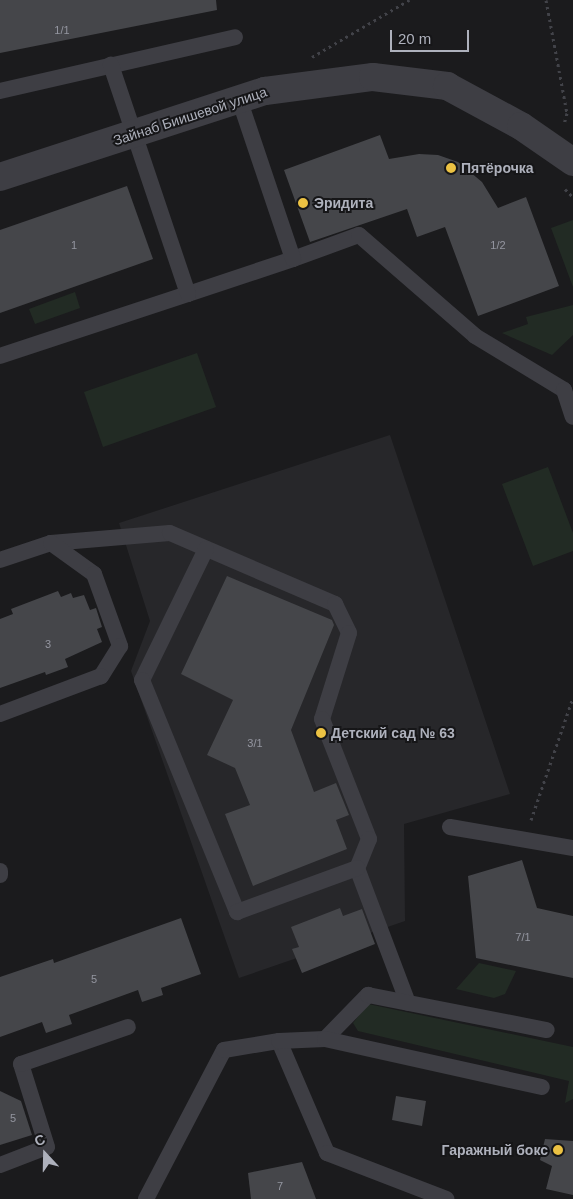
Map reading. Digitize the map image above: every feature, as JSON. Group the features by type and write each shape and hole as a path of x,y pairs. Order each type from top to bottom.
{"street":[{"name":"Зайнаб Биишевой улица","path":"0,177 265,91 373,77 447,86 521,126 568,174"}],"lane":[{"path":"0,91 235,37"},
{"path":"111,65 188,294"},
{"path":"239,99 293,258"},
{"path":"0,356 359,235 475,336 568,385 573,417"},
{"path":"0,560 51,543 170,534 335,604 349,633 322,719 369,839 357,868 408,1003"},
{"path":"0,714 101,676 120,646 94,574 51,543"},
{"path":"206,549 142,680 237,912 357,868"},
{"path":"450,828 573,848"},
{"path":"326,1039 368,995 547,1030"},
{"path":"0,1165 47,1147 21,1064 128,1027"},
{"path":"146,1199 224,1050 279,1041 326,1039 542,1087"},
{"path":"279,1041 328,1153 446,1199"}],"path":[{"path":"305,61 409,0"},
{"path":"546,0 567,112"},
{"path":"568,174 573,197"},
{"path":"525,840 573,697"}],"shaded area":[{"path":"573,220 573,287 551,228"},
{"path":"75,292 80,308 35,324 29,309"},
{"path":"573,305 573,335 552,355 502,333 528,324 526,317"},
{"path":"197,353 216,407 103,447 84,392"},
{"name":"Детский сад № 63","path":"390,435 510,794 404,824 405,921 239,978 131,671 150,621 119,523"},
{"path":"548,467 573,533 573,551 533,566 502,484"},
{"path":"479,963 516,971 505,994 494,998 456,989"},
{"path":"368,1004 573,1047 573,1099 565,1103 569,1081 358,1031 353,1023"}],"building":[{"path":"0,0 216,0 217,10 0,53"},
{"path":"380,135 389,159 419,154 438,155 458,162 482,182 498,208 526,197 559,286 478,316 445,227 417,237 407,209 310,242 284,170"},
{"path":"127,186 153,259 0,313 0,230"},
{"path":"227,576 332,620 334,625 291,730 314,792 336,783 349,815 336,820 347,849 253,886 225,814 250,805 235,768 207,755 233,700 181,674"},
{"path":"58,591 61,597 71,593 73,598 84,595 90,610 96,608 102,627 97,629 102,642 65,659 68,667 46,675 45,672 0,688 0,619 13,614 11,609"},
{"path":"522,860 537,908 573,916 573,978 476,958 468,876"},
{"path":"340,908 343,916 362,909 375,944 302,973 292,949 299,947 291,927"},
{"path":"181,918 201,974 161,988 163,995 142,1002 138,990 69,1015 72,1024 46,1033 42,1022 0,1037 0,977 53,959 54,963"},
{"path":"0,1091 21,1101 32,1135 0,1145"},
{"path":"396,1096 426,1101 422,1126 392,1120"},
{"name":"Гаражный бокс","path":"545,1139 573,1141 573,1195 546,1189 552,1166 540,1160"},
{"path":"302,1162 316,1199 251,1199 248,1173"}],"place":[{"name":"Пятёрочка","path":"451,168"},
{"name":"Эридита","path":"303,203"},
{"name":"Детский сад № 63","path":"321,733"},
{"name":"Гаражный бокс","path":"558,1150"}]}
